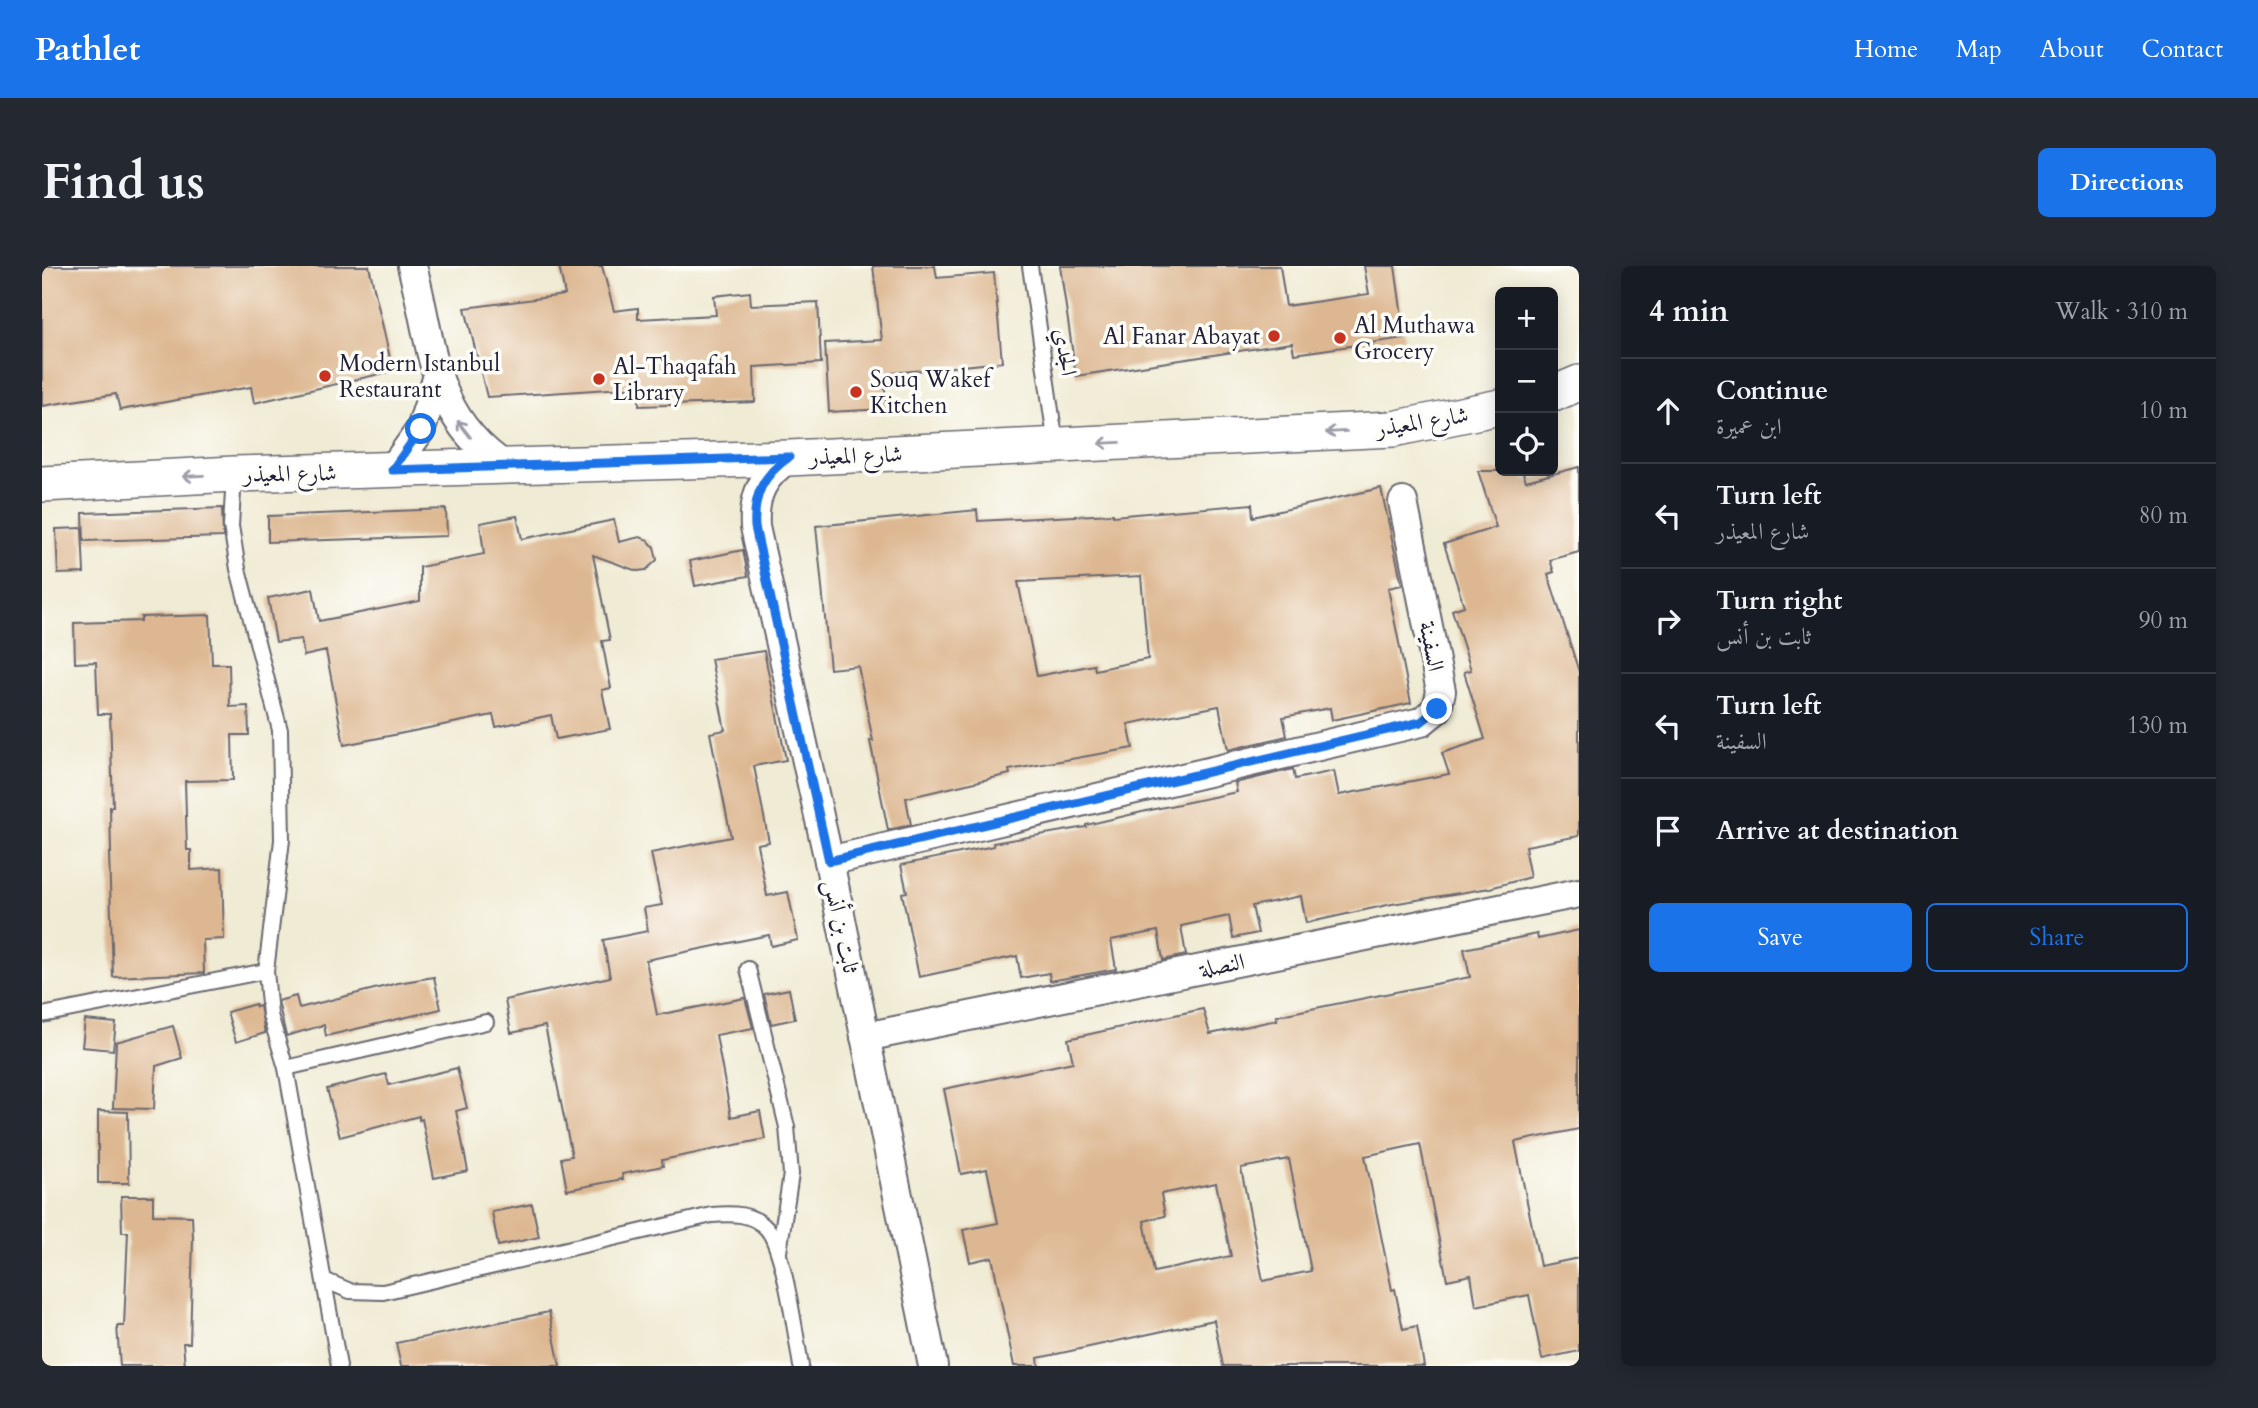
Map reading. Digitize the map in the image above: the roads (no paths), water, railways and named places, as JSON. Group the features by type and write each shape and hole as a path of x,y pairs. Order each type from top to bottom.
{"street":[{"path":"412,266 437,379 446,401 458,421 488,455 506,467"},
{"path":"392,470 421,429 437,379"},
{"path":"1558,392 1579,383"},
{"name":"شارع المعيذر","path":"42,484 234,474 789,457 1393,429 1495,408"},
{"name":"ثابت بن أنس","path":"789,457 775,467 757,494 755,527 829,861 933,1366"},
{"name":"السفينة","path":"829,861 1421,722 1437,709 1441,691 1403,502"},
{"name":"النصلة","path":"865,1037 1579,893"}],"lane":[{"name":"الجدي","path":"1030,266 1056,446"},
{"path":"234,474 231,526 238,569 280,730 282,840 266,971 270,1015 286,1068 339,1366"},
{"path":"748,969 787,1127 791,1174 779,1252"},
{"path":"42,1015 266,971"},
{"path":"286,1068 486,1022"},
{"path":"324,1280 350,1291 383,1292 698,1218 733,1213 752,1218 768,1230 779,1252 802,1366"}],"place":[{"name":"Al Fanar Abayat","path":"1274,336"},
{"name":"Al Muthawa Grocery","path":"1340,338"},
{"name":"Modern Istanbul Restaurant","path":"325,376"},
{"name":"Al-Thaqafah Library","path":"599,379"},
{"name":"Souq Wakef Kitchen","path":"856,392"}]}
